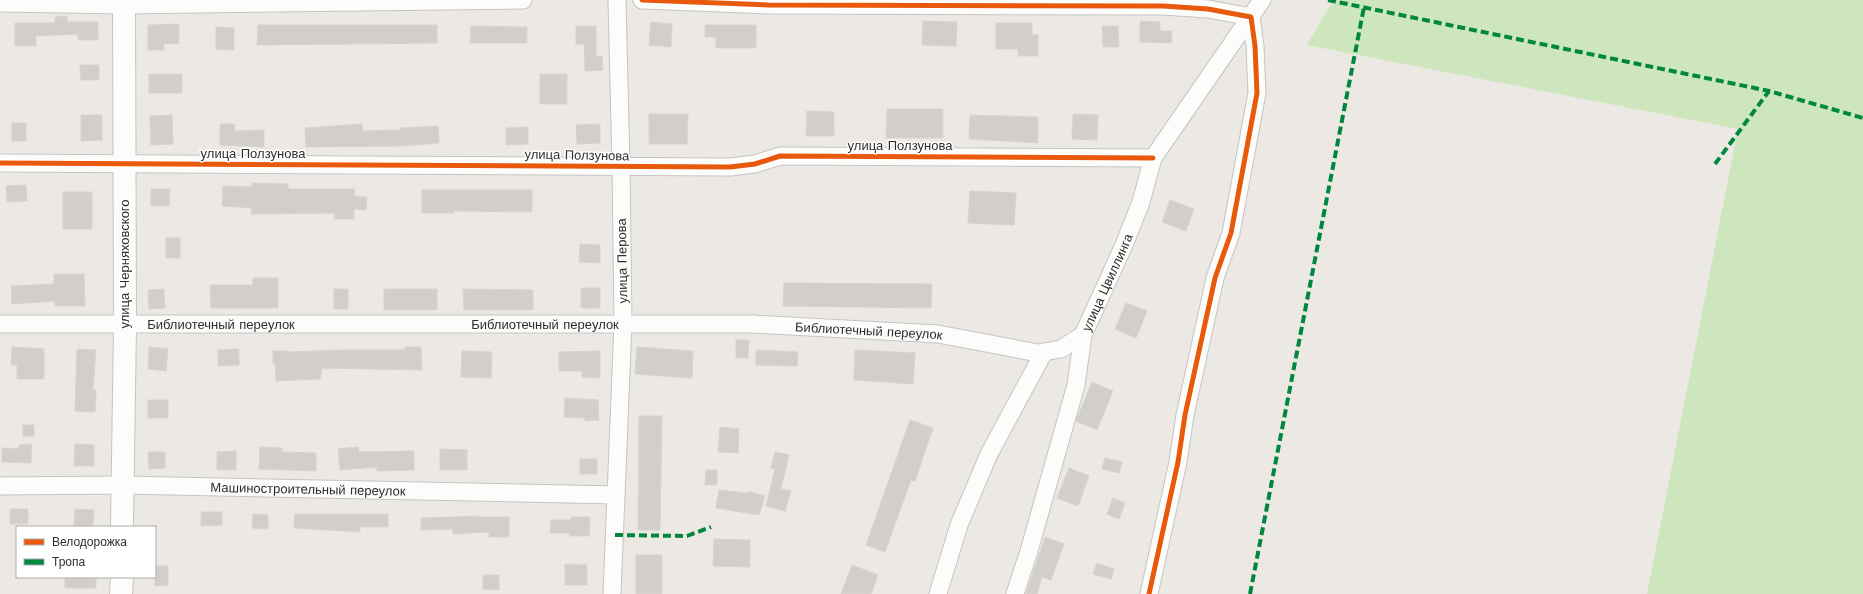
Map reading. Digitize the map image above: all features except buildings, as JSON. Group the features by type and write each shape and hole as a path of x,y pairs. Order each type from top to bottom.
{"street":[{"path":"0,2 523,0"},
{"name":"улица Перова","path":"612,594 623,323 622,166 617,0"},
{"path":"642,0 768,5 1163,6 1208,9 1251,17 1255,46 1257,93 1231,233 1214,278 1184,415 1178,462 1149,594"},
{"name":"улица Цвиллинга","path":"1015,594 1030,551 1076,385 1083,335 1124,245 1141,202 1153,158 1262,0"},
{"name":"улица Черняховского","path":"122,526 124,325 124,2"},
{"name":"улица Ползунова","path":"0,163 730,167 755,164 780,156 1153,158"},
{"name":"Библиотечный переулок","path":"0,324 752,324 938,334 1038,353 1061,349 1083,335"},
{"path":"938,594 959,526 989,454 1044,352"},
{"name":"Машиностроительный переулок","path":"0,486 123,485 616,495"},
{"path":"121,594 122,578"}],"green space":[{"path":"1333,0 1863,0 1863,594 1647,594 1738,129 1307,45"}],"marked path":[{"path":"1328,0 1769,91"},
{"path":"1250,594 1364,7"},
{"path":"1715,164 1769,91 1863,118"},
{"path":"615,535 687,536 711,527"}],"cycle path":[{"path":"642,0 768,5 1163,6 1208,9 1251,17 1255,46 1257,93 1231,233 1215,278 1185,415 1178,462 1149,594"},
{"path":"0,163 730,167 755,164 780,156 1153,158"}]}
